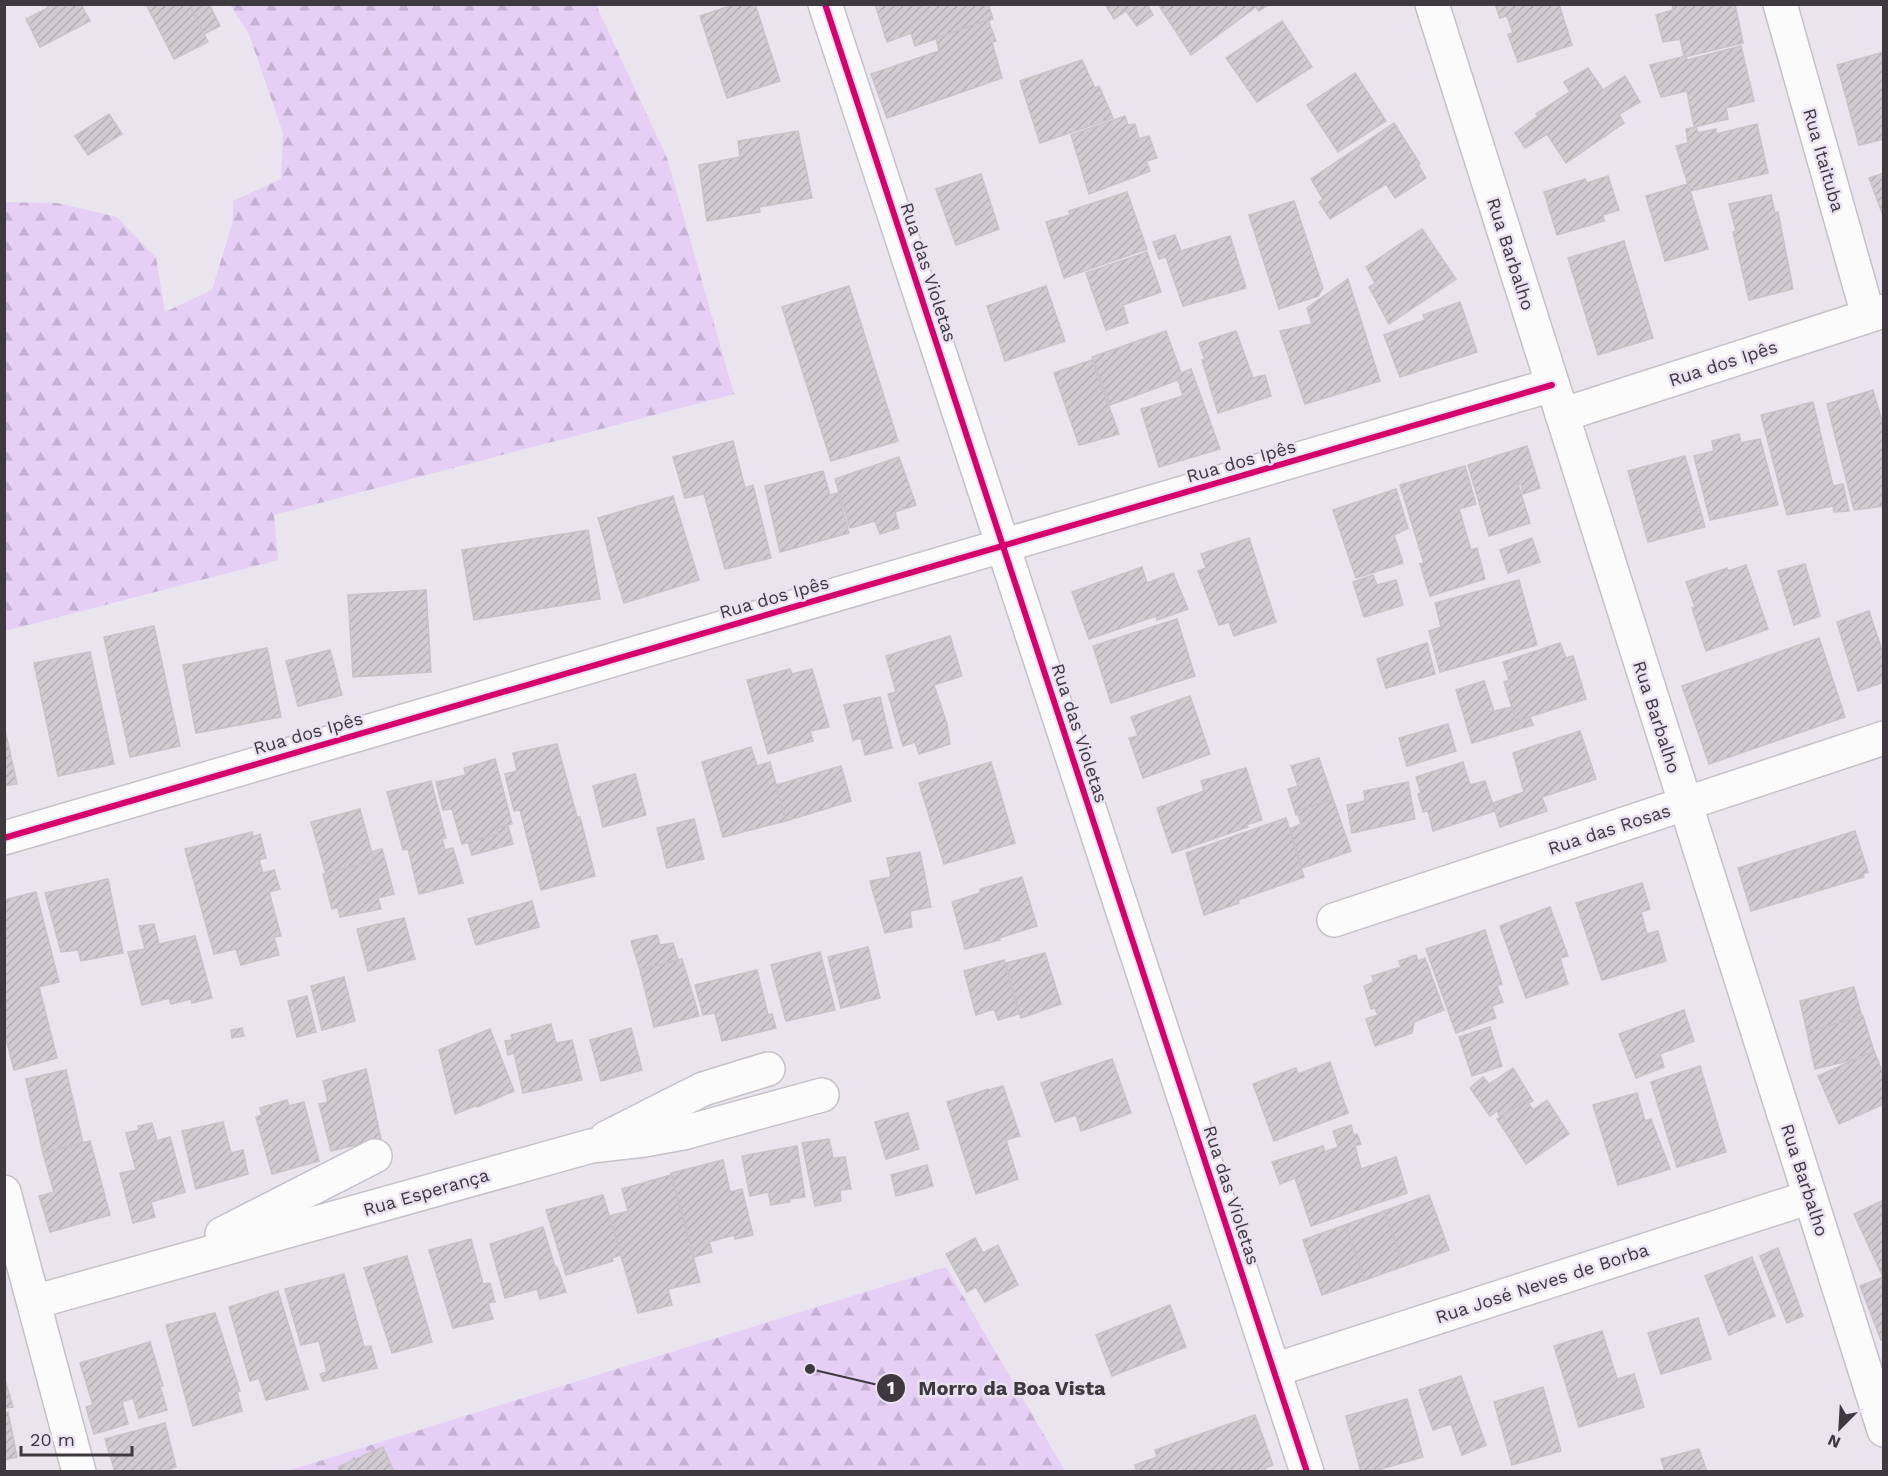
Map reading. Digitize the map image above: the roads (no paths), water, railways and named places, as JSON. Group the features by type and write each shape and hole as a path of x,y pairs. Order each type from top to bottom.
{"street":[{"name":"Rua das Violetas","path":"825,4 1307,1472"},
{"name":"Rua Barbalho","path":"1432,4 1884,1430"},
{"name":"Rua Itaituba","path":"1780,4 1876,313"},
{"name":"Rua dos Ipês","path":"4,838 1003,546 1876,313"},
{"name":"Rua das Rosas","path":"1334,920 1884,738"},
{"path":"591,1146 669,1104 703,1089 768,1069"},
{"name":"Rua Esperança","path":"34,1302 591,1146 683,1133 822,1095"},
{"path":"157,1267 375,1156"},
{"path":"4,1192 80,1472"},
{"name":"Rua José Neves de Borba","path":"1274,1370 1810,1197"}],"place":[{"name":"Morro da Boa Vista","path":"810,1369"}]}
